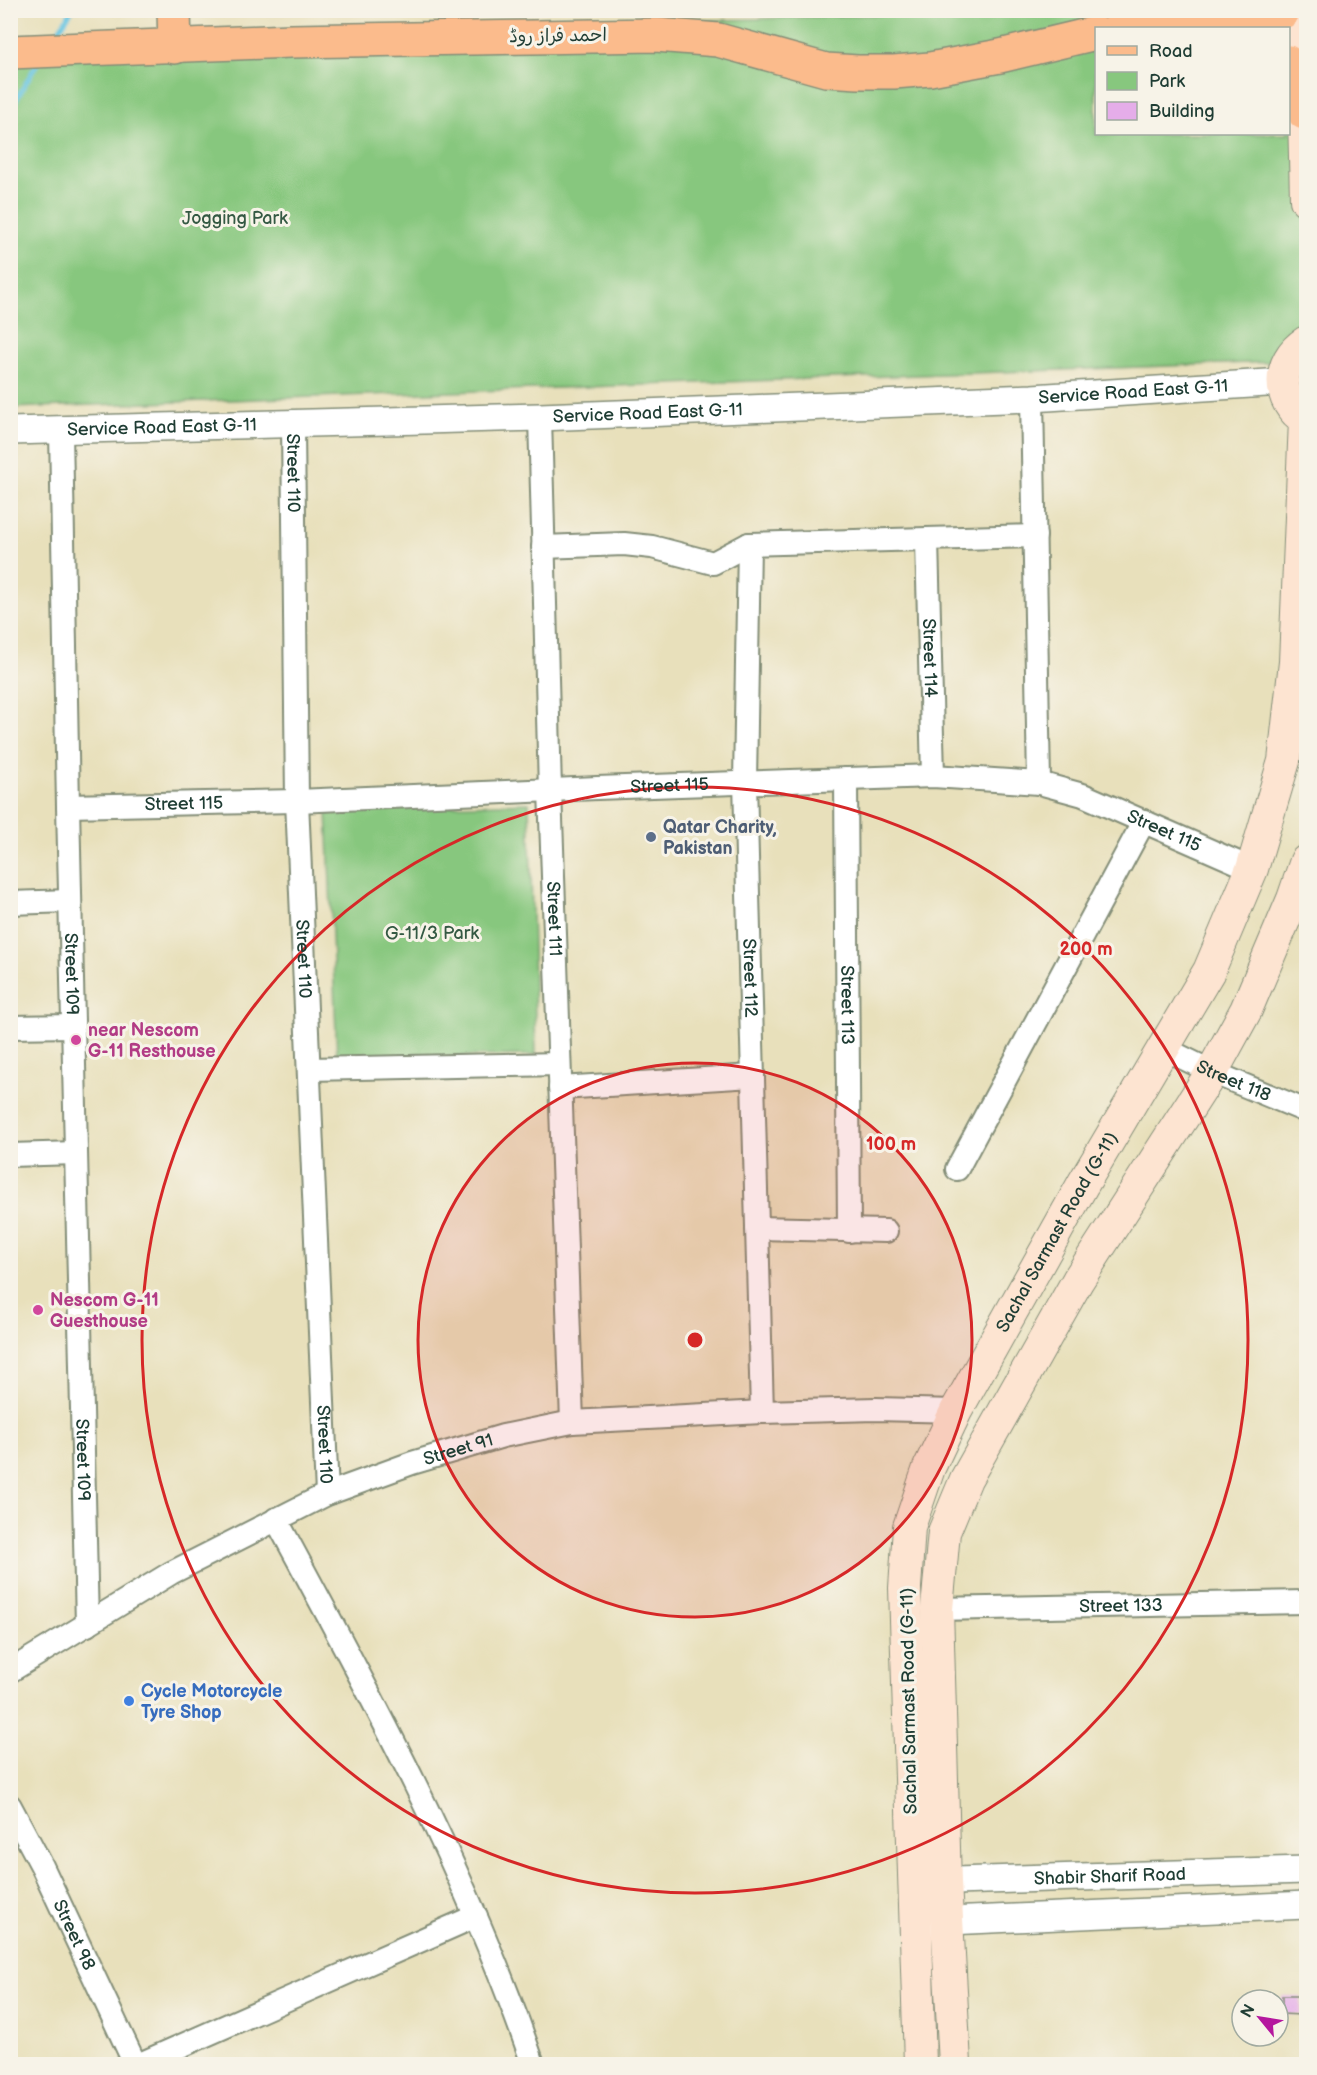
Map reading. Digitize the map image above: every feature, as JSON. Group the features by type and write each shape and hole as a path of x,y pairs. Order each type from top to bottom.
{"main road":[{"path":"174,10 175,47"},
{"path":"1128,27 1239,14 1260,21 1289,21"},
{"path":"1290,27 1304,113 1306,200"},
{"name":"احمد فراز روڈ","path":"10,52 303,41 656,34 718,40 826,70 894,72 930,69 1000,56 1095,33"},
{"path":"1290,68 1304,113"},
{"path":"1306,342 1290,357 1283,382 1285,397 1293,410 1306,420"},
{"name":"Sachal Sarmast Road (G-11)","path":"920,2064 905,1588 909,1527 929,1468 956,1411 1083,1184 1209,971 1252,869 1284,761 1295,662 1306,420"},
{"name":"Sachal Sarmast Road (G-11)","path":"954,2064 945,1882 937,1609 944,1532 966,1479 1078,1280 1212,1072 1246,1010 1300,902 1306,861"}],"street":[{"name":"Service Road East G-11","path":"10,431 540,417 1032,398 1283,382"},
{"path":"1032,398 1039,783"},
{"name":"Street 111","path":"540,417 550,790 572,1422"},
{"name":"Street 110","path":"293,425 297,801 327,1494"},
{"name":"Street 109","path":"61,431 87,1624"},
{"path":"543,547 624,544 652,547 713,563 749,544 1035,536"},
{"name":"Street 114","path":"927,540 933,776"},
{"name":"Street 112","path":"749,544 745,782 762,1412"},
{"name":"Street 115","path":"68,806 297,801 933,776 1039,783 1083,795 1252,869"},
{"name":"Street 113","path":"846,779 849,1231"},
{"path":"957,1169 1144,821"},
{"path":"10,903 70,901"},
{"path":"10,1027 73,1026"},
{"name":"Street 118","path":"1163,1048 1212,1072 1306,1111"},
{"path":"309,1069 559,1064"},
{"path":"560,1088 753,1076"},
{"path":"10,1155 76,1153"},
{"path":"757,1228 886,1231"},
{"name":"Street 91","path":"10,1671 171,1573 327,1494 412,1464 503,1436 572,1422 762,1412 876,1409 956,1411"},
{"path":"276,1519 369,1691 476,1916 533,2064"},
{"name":"Street 133","path":"937,1609 1306,1602"},
{"name":"Street 98","path":"10,1806 42,1866 135,2064"},
{"path":"1300,1871 1301,1905"},
{"name":"Shabir Sharif Road","path":"914,1883 1300,1871"},
{"path":"1133,1876 1135,1913"},
{"name":"Shabir Sharif Road","path":"915,1922 1301,1905"},
{"path":"140,2064 476,1916"}],"green space":[{"name":"Jogging Park","path":"986,11 1306,11 1306,361 11,408 10,44"},
{"name":"G-11/3 Park","path":"529,803 536,1055 337,1058 327,810"}],"building":[{"path":"1290,1996 1301,1996 1301,2015 1290,2014"}],"waterway":[{"path":"53,39 72,10"},
{"path":"10,110 38,62"}],"place":[{"name":"Qatar Charity, Pakistan","path":"651,837"},
{"name":"near Nescom G-11 Resthouse","path":"76,1040"},
{"name":"Nescom G-11 Guesthouse","path":"38,1310"},
{"name":"Cycle Motorcycle Tyre Shop","path":"129,1701"}]}
